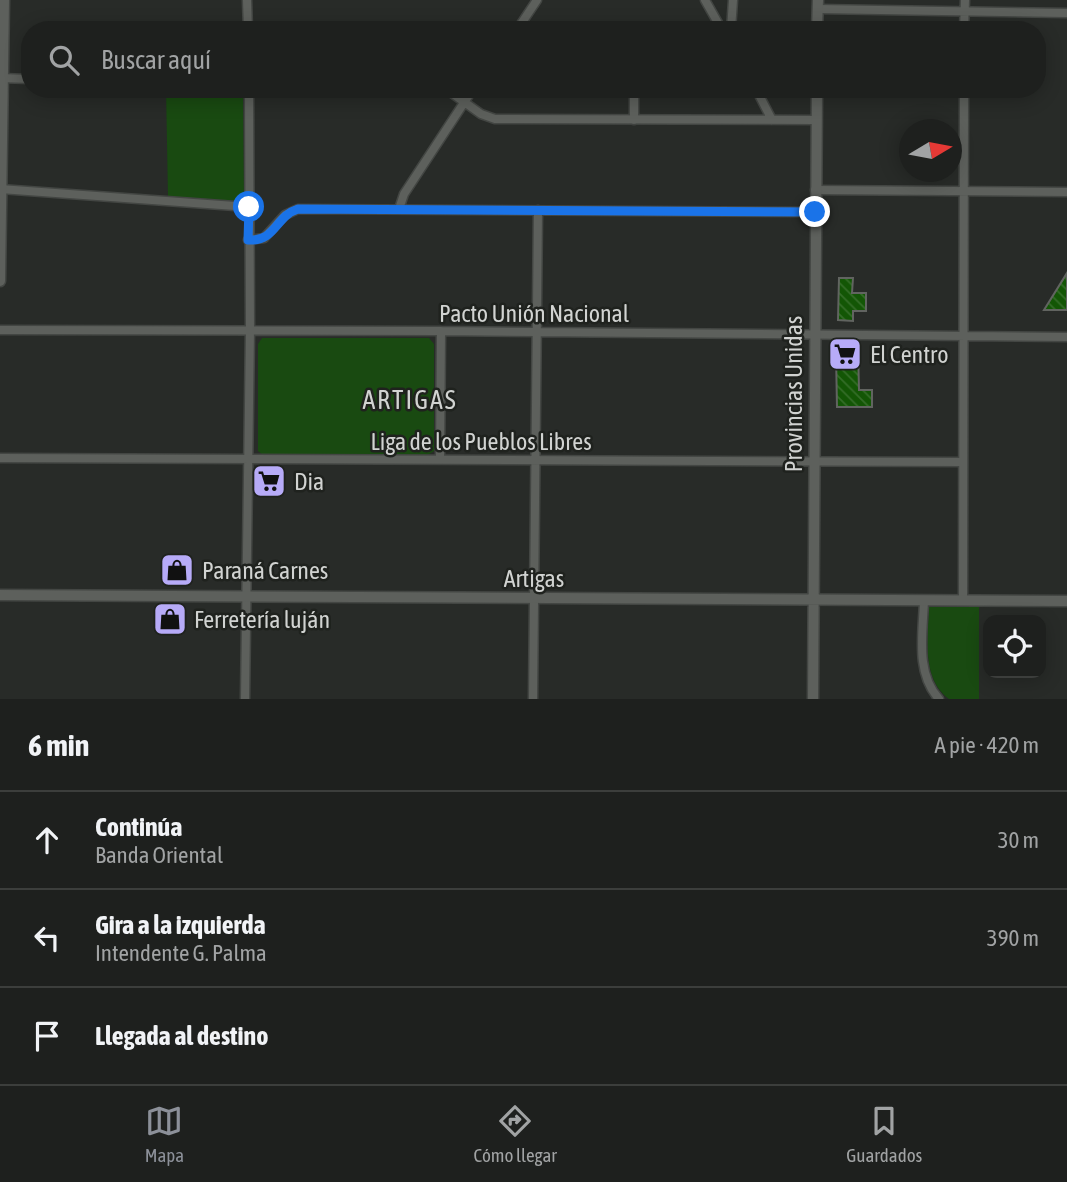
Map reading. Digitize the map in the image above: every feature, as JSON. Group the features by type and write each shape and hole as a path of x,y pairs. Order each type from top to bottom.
{"street":[{"path":"0,281 4,0"},
{"path":"247,0 248,21"},
{"path":"523,21 537,0"},
{"path":"705,0 717,21"},
{"path":"732,21 733,0"},
{"path":"964,21 965,0"},
{"path":"818,5 964,13 1067,13"},
{"path":"2,78 21,79"},
{"path":"245,699 250,330 249,98"},
{"path":"460,98 489,118 816,120"},
{"path":"399,209 404,194 466,98"},
{"path":"634,98 635,120"},
{"path":"761,98 772,120"},
{"name":"Provincias Unidas","path":"813,699 817,98"},
{"path":"963,600 964,98"},
{"path":"1,189 249,207"},
{"path":"815,190 1067,192"},
{"path":"248,240 259,241 264,238 285,215 298,209 815,212"},
{"path":"533,699 538,210"},
{"name":"Pacto Unión Nacional","path":"0,330 1067,337"},
{"path":"440,459 441,331"},
{"name":"Liga de los Pueblos Libres","path":"0,458 963,461"},
{"name":"Artigas","path":"0,595 1067,601"},
{"path":"924,600 923,664 930,685 939,699"}],"green space":[{"path":"166,98 243,98 244,198 238,201 168,197"},
{"path":"262,338 429,338 434,344 434,451 426,456 264,456 258,451 258,344"},
{"path":"929,607 979,607 979,699 949,699 934,680 928,656"}],"building":[{"path":"1067,273 1067,310 1044,310"},
{"path":"839,278 853,278 852,293 866,293 866,311 853,311 853,321 838,320"},
{"path":"842,348 858,348 859,390 872,390 872,407 837,407 836,354"}],"place":[{"name":"El Centro","path":"845,354"},
{"name":"Dia","path":"269,481"},
{"name":"Paraná Carnes","path":"177,570"},
{"name":"Ferretería luján","path":"170,619"}],"district":[{"name":"ARTIGAS","path":"410,400"}],"route":[{"path":"249,207 248,240 259,241 270,234 285,215 292,211 317,208 815,212"}]}
